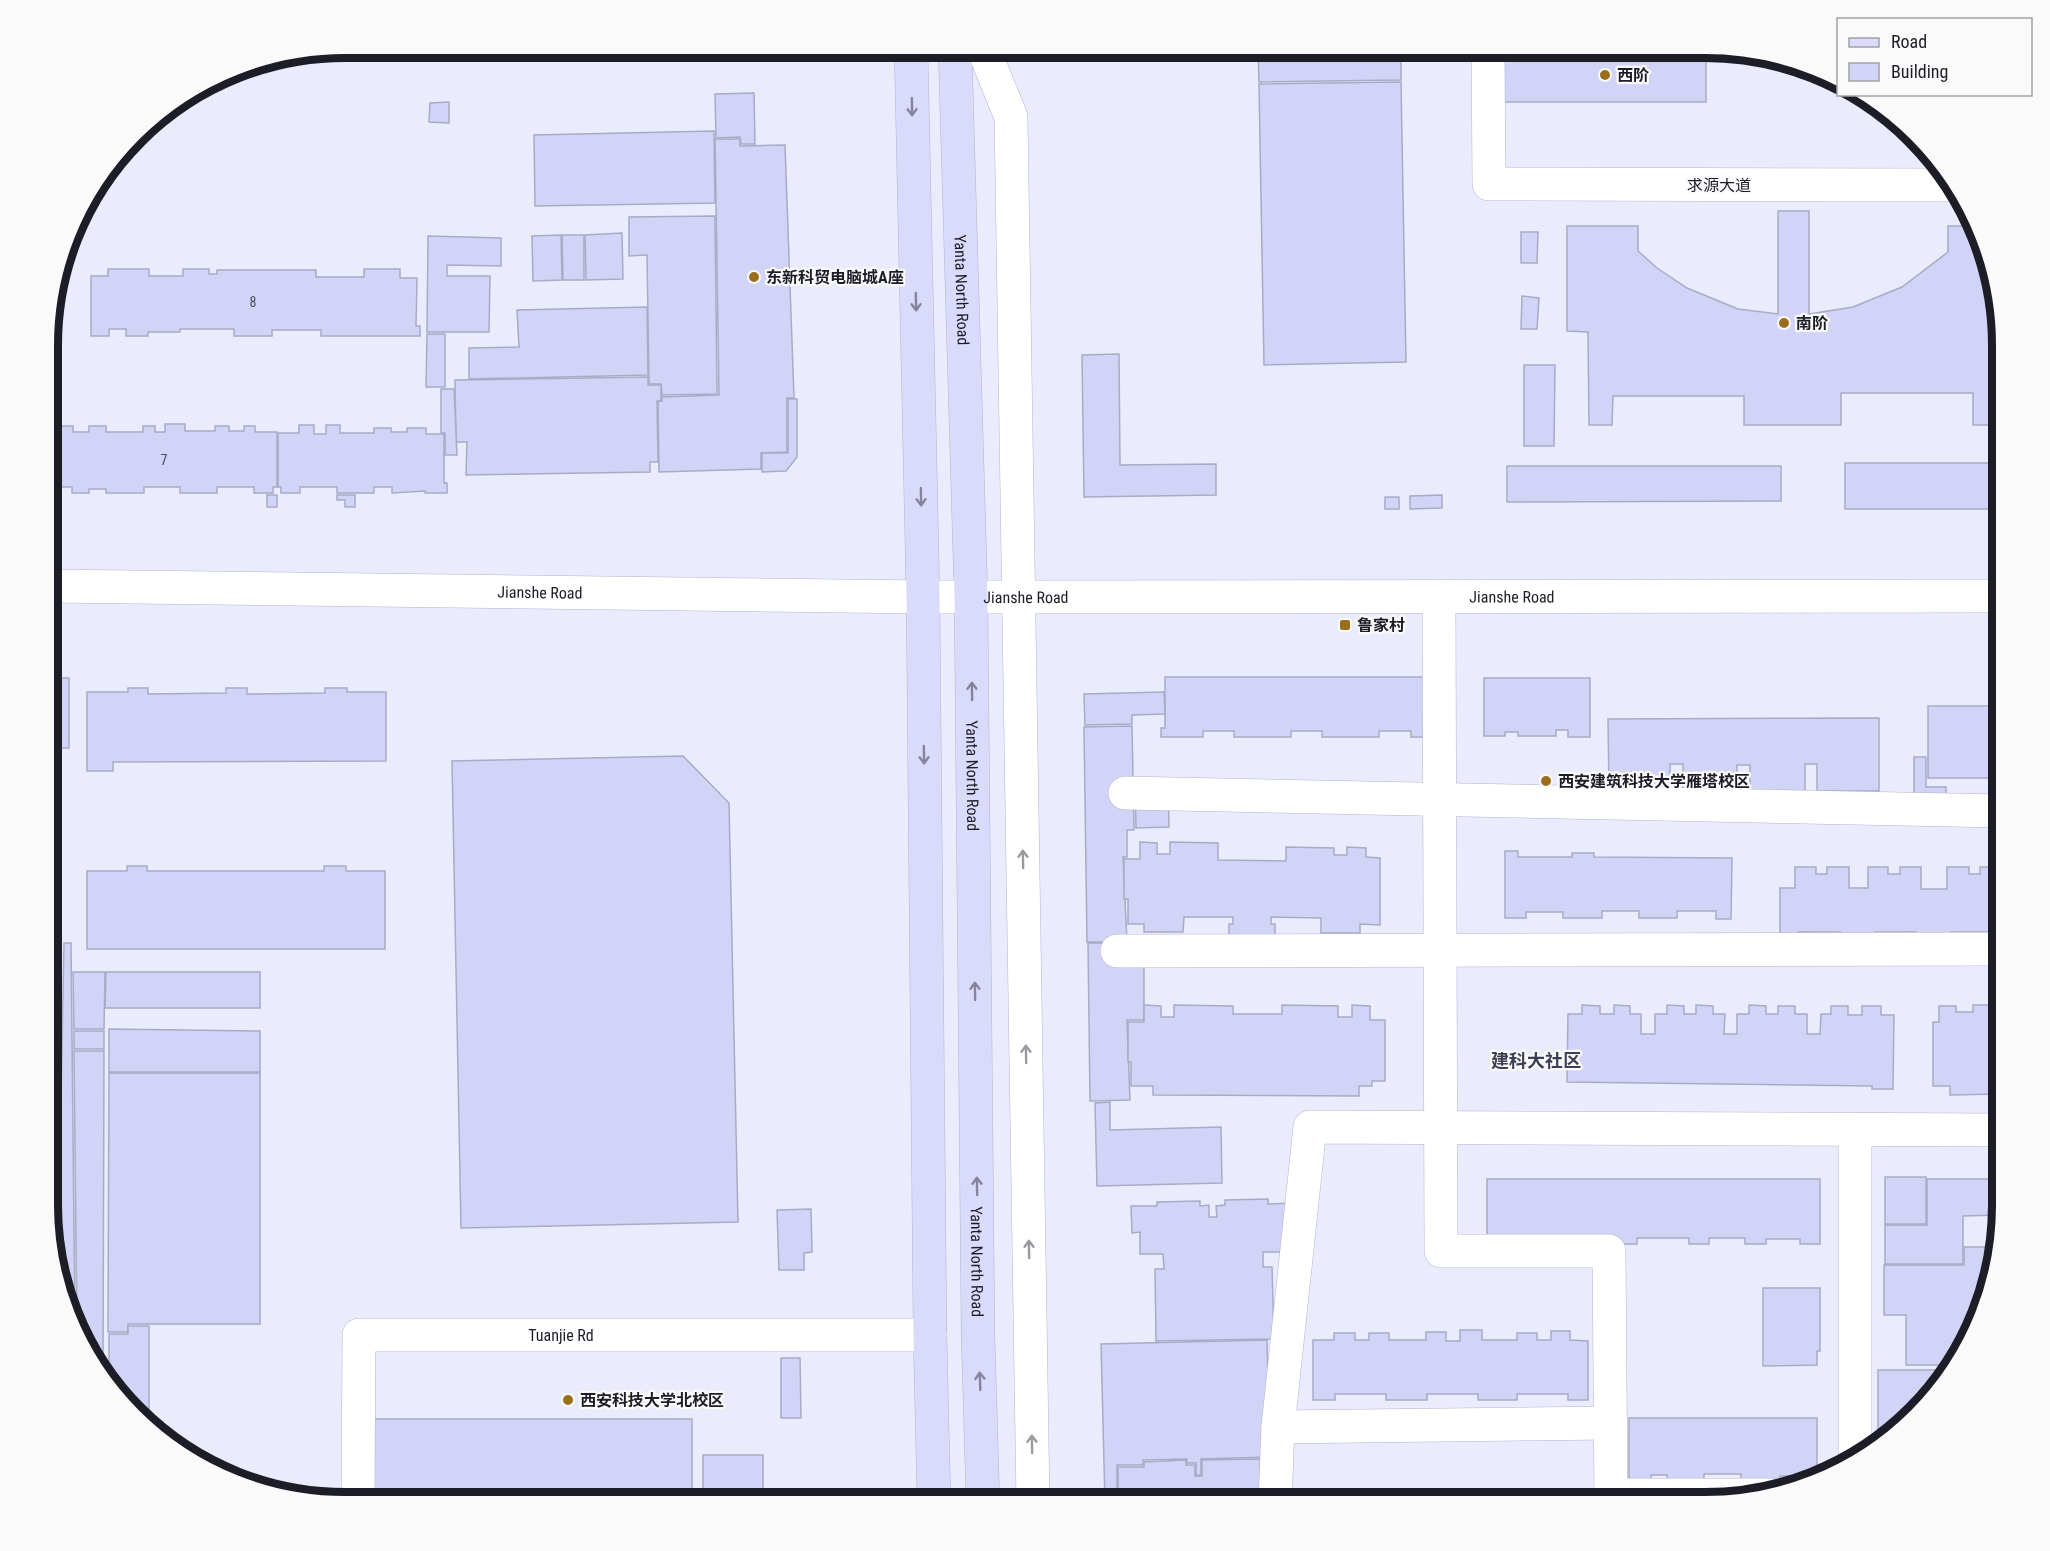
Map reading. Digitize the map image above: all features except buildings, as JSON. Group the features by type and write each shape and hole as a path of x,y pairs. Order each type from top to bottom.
{"main road":[{"path":"911,58 923,597 930,1335 934,1492"},
{"name":"Yanta North Road","path":"955,58 971,597 978,1335 983,1492"}],"street":[{"path":"987,58 1011,117 1033,1492"},
{"name":"求源大道","path":"1488,58 1489,184 1942,185"},
{"name":"Jianshe Road","path":"58,586 923,597 1992,596"},
{"path":"1439,597 1441,1251 1609,1251 1611,1492"},
{"path":"1125,793 1992,811"},
{"path":"1117,951 1992,950"},
{"path":"1275,1492 1278,1427 1310,1126 1992,1130"},
{"path":"1855,1130 1855,1450"},
{"name":"Tuanjie Rd","path":"358,1492 359,1335 930,1335"},
{"path":"1278,1427 1611,1423"}],"place":[{"name":"西阶","path":"1605,75"},
{"name":"东新科贸电脑城A座","path":"754,277"},
{"name":"南阶","path":"1784,323"},
{"name":"鲁家村","path":"1345,625"},
{"name":"西安建筑科技大学雁塔校区","path":"1546,781"},
{"name":"西安科技大学北校区","path":"568,1400"}],"district":[{"name":"建科大社区","path":"1536,1060"}]}
